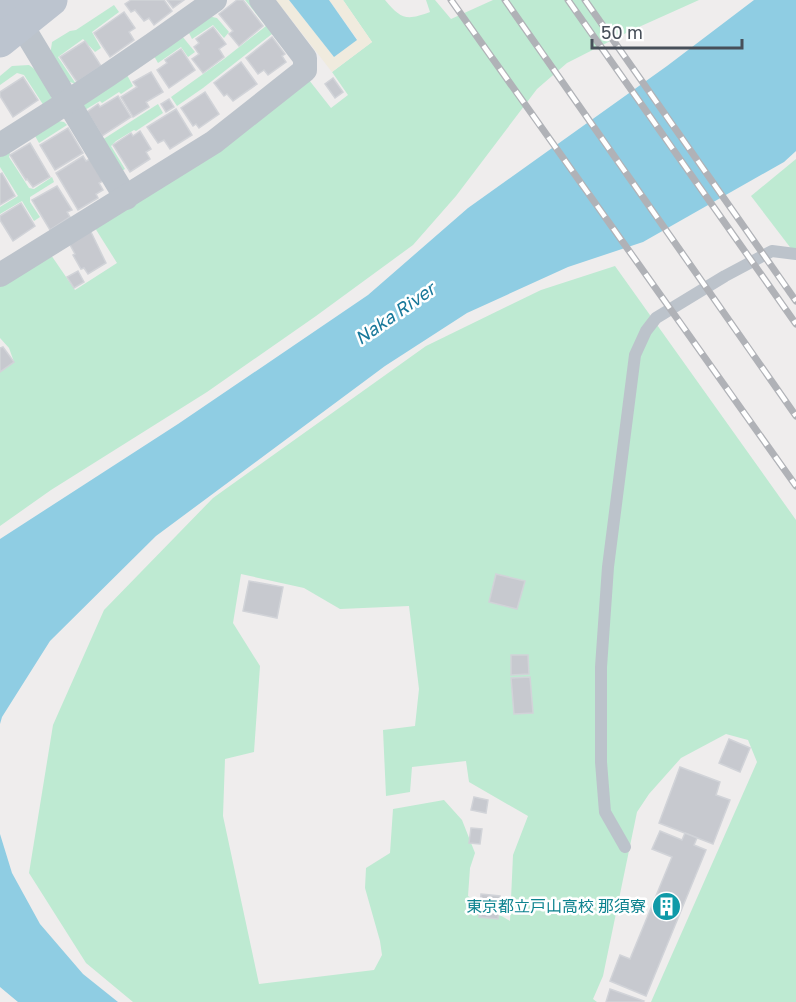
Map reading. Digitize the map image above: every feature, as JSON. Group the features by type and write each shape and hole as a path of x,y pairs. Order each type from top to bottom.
{"street":[{"path":"51,0 9,22 68,103 126,198"},
{"path":"0,145 141,54 215,0"},
{"path":"0,275 214,142 305,70 305,58 261,0"}],"lane":[{"path":"625,847 605,812 601,762 601,667 608,567 635,355 645,332 656,318 772,251 796,254"}],"green space":[{"path":"245,0 252,0 293,60 272,34 177,106 171,97 266,26"},
{"path":"343,0 385,0 400,15 415,17 430,12 426,0 435,0 451,19 493,0 699,0 567,63 537,89 456,196 413,245 207,392 51,490 0,526 0,372 14,362 9,348 0,338 0,286 51,255 75,290 117,263 95,228 309,80 331,108 348,95 332,72 372,42"},
{"path":"114,5 119,12 92,32 101,48 95,52 83,39 58,57 76,84 67,81 50,56 52,42 76,30"},
{"path":"208,16 217,18 229,32 224,38 213,25 192,39 188,31"},
{"path":"182,36 195,52 188,57 181,47 158,63 154,56"},
{"path":"29,65 37,71 52,94 50,103 44,106 24,75 17,73 0,85 0,76 12,66"},
{"path":"127,75 133,86 83,111 84,103"},
{"path":"158,104 163,113 111,146 125,169 120,172 102,140"},
{"path":"58,121 67,125 39,143 34,134"},
{"path":"10,153 9,157 29,188 34,189 52,177 54,182 30,197 30,202 40,217 34,221 22,201 0,214 0,207 18,196 0,167 0,154"},
{"path":"796,159 796,255 751,196"},
{"path":"615,266 796,520 796,1002 651,1002 757,762 748,740 726,734 681,758 649,794 637,812 603,976 593,999 597,1002 133,1002 86,963 29,873 53,725 104,610 213,498 426,346 541,290","holes":["241,574 304,588 340,609 409,606 419,689 415,726 383,730 386,796 410,792 412,767 466,761 469,782 528,816 513,855 510,921 468,896 470,868 475,853 462,820 444,800 393,809 390,853 366,868 365,888 382,955 374,970 259,984 223,816 225,759 254,752 260,666 233,623"]}],"sand":[{"path":"276,0 289,0 334,57 357,39 329,0 343,0 372,42 332,72"}],"water":[{"path":"289,0 329,0 357,40 334,57"},
{"name":"Naka River","path":"754,0 796,0 796,151 784,162 643,242 568,267 467,313 385,366 156,536 50,641 2,717 0,724 0,539 178,424 368,295 468,208 667,66"},
{"path":"0,834 12,873 40,924 83,974 118,1002 18,1002 0,987"}],"building":[{"path":"131,0 164,0 172,11 154,25 149,18 144,21 135,10 131,12 125,4"},
{"path":"167,0 184,0 173,8"},
{"path":"237,0 243,0 263,26 239,46 229,34 233,31 219,14"},
{"path":"124,12 135,28 129,32 134,40 110,57 94,33"},
{"path":"213,27 226,44 219,49 224,57 203,73 192,59 199,54 194,47 199,43 196,39"},
{"path":"272,37 285,54 282,56 286,62 268,75 264,70 258,74 246,58"},
{"path":"85,41 101,66 77,82 60,57"},
{"path":"181,49 195,70 169,88 157,70 167,63 165,60"},
{"path":"241,62 257,84 233,101 227,94 224,96 214,83"},
{"path":"151,72 163,92 146,102 149,107 133,117 121,97 137,87 133,82"},
{"path":"23,77 38,100 13,117 0,96 0,92"},
{"path":"333,78 343,92 335,98 325,84"},
{"path":"205,92 219,114 199,128 196,124 193,126 181,108"},
{"path":"118,96 131,117 102,136 87,112 98,104 100,107"},
{"path":"169,99 174,107 166,112 161,104"},
{"path":"176,109 192,135 170,149 164,140 158,143 147,127"},
{"path":"68,128 83,153 55,170 40,145"},
{"path":"140,131 151,149 146,152 150,159 130,172 113,145 131,133 133,136"},
{"path":"30,143 50,177 33,187 10,155"},
{"path":"83,156 86,161 90,159 103,181 99,183 103,190 96,194 98,198 78,210 56,173"},
{"path":"2,173 15,196 0,205 0,174"},
{"path":"57,186 72,210 67,212 70,217 50,230 32,200"},
{"path":"21,203 35,226 13,241 0,220 0,216"},
{"path":"90,230 106,263 88,274 84,268 81,269 69,243"},
{"path":"78,271 84,282 74,288 67,277"},
{"path":"3,347 14,362 0,372 0,348"},
{"path":"496,574 525,581 517,609 489,602"},
{"path":"249,581 283,587 277,618 243,611"},
{"path":"511,655 528,655 529,674 511,675"},
{"path":"530,677 533,713 514,714 511,678"},
{"path":"729,739 750,748 740,772 719,763"},
{"path":"680,767 720,782 716,795 730,800 713,844 659,823"},
{"path":"474,797 488,800 486,813 471,810"},
{"path":"471,828 482,829 480,844 469,843"},
{"name":"東京都立戸山高校 那須寮","path":"660,831 682,840 685,833 697,838 694,845 706,850 646,996 610,981 620,955 630,959 672,857 652,849"},
{"path":"481,894 500,896 498,919 479,917"},
{"path":"610,989 644,1001 606,1002"}],"railway":[{"path":"451,0 796,486"},
{"path":"505,0 796,416"},
{"path":"568,0 796,324"},
{"path":"585,0 796,301"}],"place":[{"name":"東京都立戸山高校 那須寮","path":"667,906"}]}
